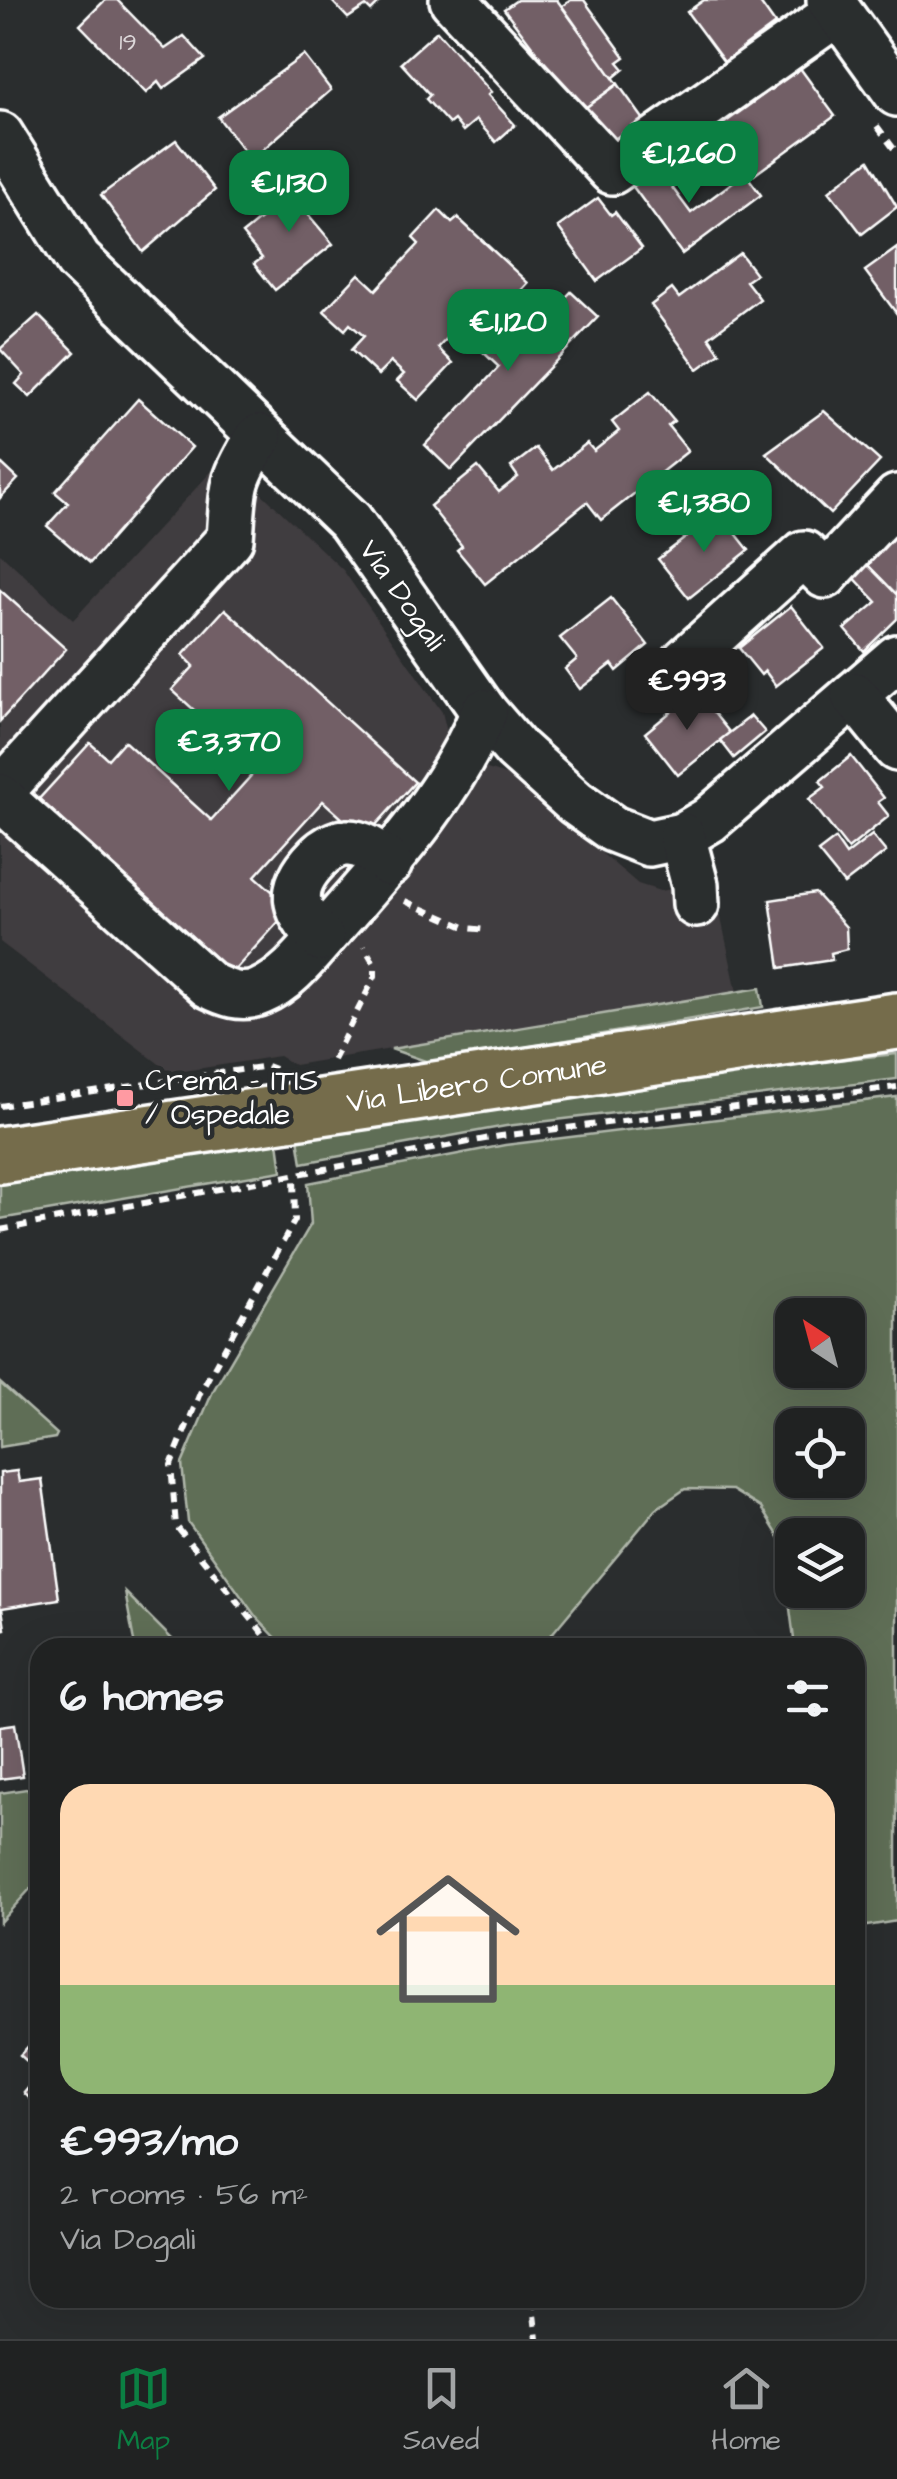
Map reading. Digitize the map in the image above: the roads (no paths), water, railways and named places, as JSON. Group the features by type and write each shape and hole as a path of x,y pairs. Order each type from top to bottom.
{"main road":[{"name":"Via Libero Comune","path":"0,1155 897,1021"}],"street":[{"path":"453,0 612,171 834,6 897,93"},
{"name":"Via Dogali","path":"0,136 78,260 350,521 484,712 516,748 575,802 613,828 649,844 682,836"},
{"path":"259,437 238,471 231,492 230,540 0,794 209,985 229,995 256,994 282,980 330,928 393,880 484,712"},
{"path":"685,661 804,554 825,575 897,498"},
{"path":"696,904 682,836 709,820 897,658"},
{"path":"854,695 897,748"}],"place":[{"name":"Crema - ITIS / Ospedale","path":"125,1098"}]}
